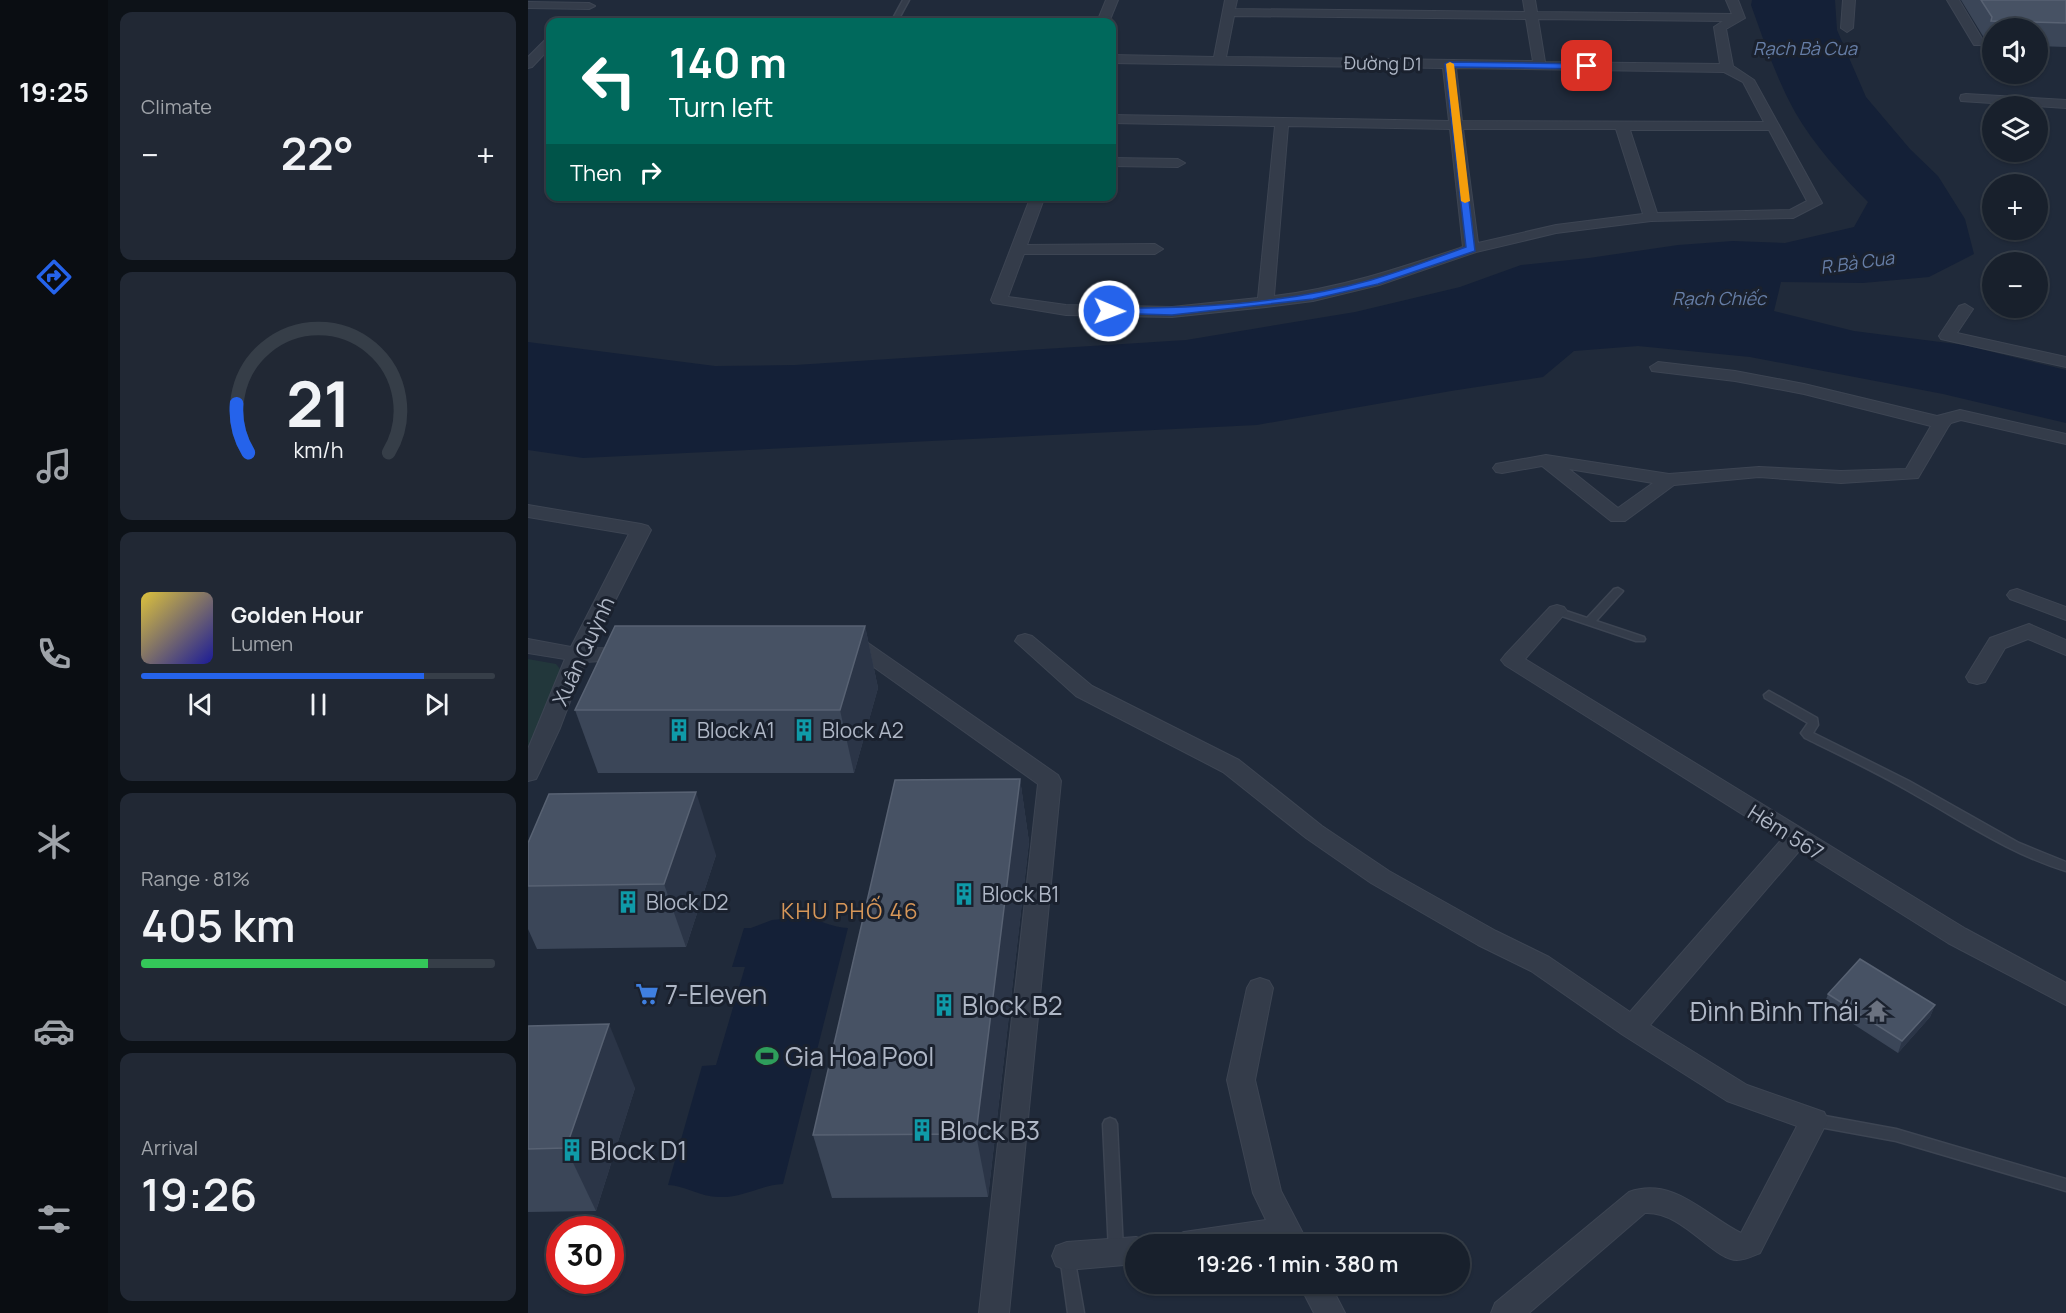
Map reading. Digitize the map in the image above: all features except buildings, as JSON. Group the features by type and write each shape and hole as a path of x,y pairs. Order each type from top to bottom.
{"street":[{"path":"1105,18 1112,0"},
{"path":"1435,0 1439,15"},
{"path":"1529,0 1540,66"},
{"path":"1732,0 1739,18"},
{"path":"1847,28 1849,0"},
{"path":"1953,0 1978,42"},
{"path":"528,5 592,3"},
{"path":"577,17 592,3"},
{"path":"1219,61 1230,6 1439,15 1739,18"},
{"path":"1036,201 999,300 1066,310 1172,312 1313,296 1374,282 1471,249 1556,230 1651,216 1793,214 1815,203 1748,80 1727,68 1720,27 1739,18"},
{"path":"528,48 546,45"},
{"path":"528,64 546,46"},
{"name":"Đường D1","path":"1116,59 1727,68"},
{"path":"1449,64 1471,249"},
{"path":"1966,98 2066,104"},
{"path":"1116,119 1456,125 1773,126"},
{"path":"1266,302 1282,122"},
{"path":"1622,126 1651,216"},
{"path":"1116,162 1178,163"},
{"path":"1018,250 1155,249"},
{"path":"1965,309 1947,336 2066,362"},
{"path":"1658,367 1735,376 1804,389 1942,423"},
{"path":"1502,468 1546,460 1669,480 1759,472 1841,477 1912,474 1942,423 1950,417 1960,416 2066,439"},
{"path":"1546,460 1618,517 1669,480"},
{"name":"Xuân Quỳnh","path":"528,511 641,530 577,655 549,728 528,773"},
{"path":"2017,595 2066,614"},
{"name":"Hẻm 567","path":"1557,611 1512,660 1957,936 2066,994"},
{"path":"1977,677 1997,643 2029,631 2066,648"},
{"path":"1025,642 1084,691 1231,766 1314,832 1380,877 1488,938 1540,964 1632,1027 1737,1093 1814,1120 1750,1244 1736,1247 1686,1212 1657,1200 1640,1201 1506,1313"},
{"path":"528,646 577,655 648,653"},
{"path":"825,649 861,648 1050,781 994,1313"},
{"path":"1632,1027 1796,838"},
{"path":"1260,988 1241,1080 1267,1193 1288,1234"},
{"path":"1067,1256 1125,1251"},
{"path":"1320,1294 1330,1313"}],"lane":[{"path":"896,18 906,0"},
{"path":"1590,621 1618,591"},
{"path":"1557,611 1640,639"},
{"path":"1768,695 1813,721 1813,726 1807,732 1809,735 1935,800 1999,839 2042,859 2066,867"},
{"path":"1814,1120 1896,1135 2066,1185"},
{"path":"1110,1124 1125,1243"},
{"path":"1067,1256 1076,1313"}],"green space":[{"path":"528,659 556,664 564,674 528,756"}],"water":[{"name":"Rạch Chiếc","path":"1752,0 1835,0 1837,30 1866,97 1910,149 1938,176 1965,219 1974,254 1929,277 1863,283 1781,282 1774,311 1854,331 1964,345 2066,370 2066,423 1943,394 1750,357 1638,346 1574,351 1543,377 1257,425 583,458 528,450 528,342 715,366 795,365 1186,340 1355,312 1460,287 1521,265 1678,245 1733,241 1785,243 1854,227 1868,202 1829,159 1795,112 1771,59 1751,5"},
{"name":"Gia Hoa Pool","path":"803,917 848,928 783,1184 727,1197 706,1195 668,1185 702,1066 716,1065 745,967 732,967 744,928 751,928 772,920"}],"slow traffic":[{"path":"1450,64 1465,201"}],"place":[{"name":"Block A1","path":"679,730"},
{"name":"Block A2","path":"804,730"},
{"name":"Block B1","path":"964,894"},
{"name":"Block D2","path":"628,902"},
{"name":"7-Eleven","path":"647,994"},
{"name":"Block B2","path":"944,1005"},
{"name":"Đình Bình Thái","path":"1877,1011"},
{"name":"Gia Hoa Pool","path":"767,1056"},
{"name":"Block B3","path":"922,1130"},
{"name":"Block D1","path":"572,1150"}],"district":[{"name":"KHU PHỐ 46","path":"850,911"}],"route":[{"path":"1109,311 1172,312 1313,296 1374,282 1471,249 1449,64 1587,66"}],"water label":[{"name":"Rạch Bà Cua","path":"1805,48"},
{"name":"R.Bà Cua","path":"1857,262"}]}
